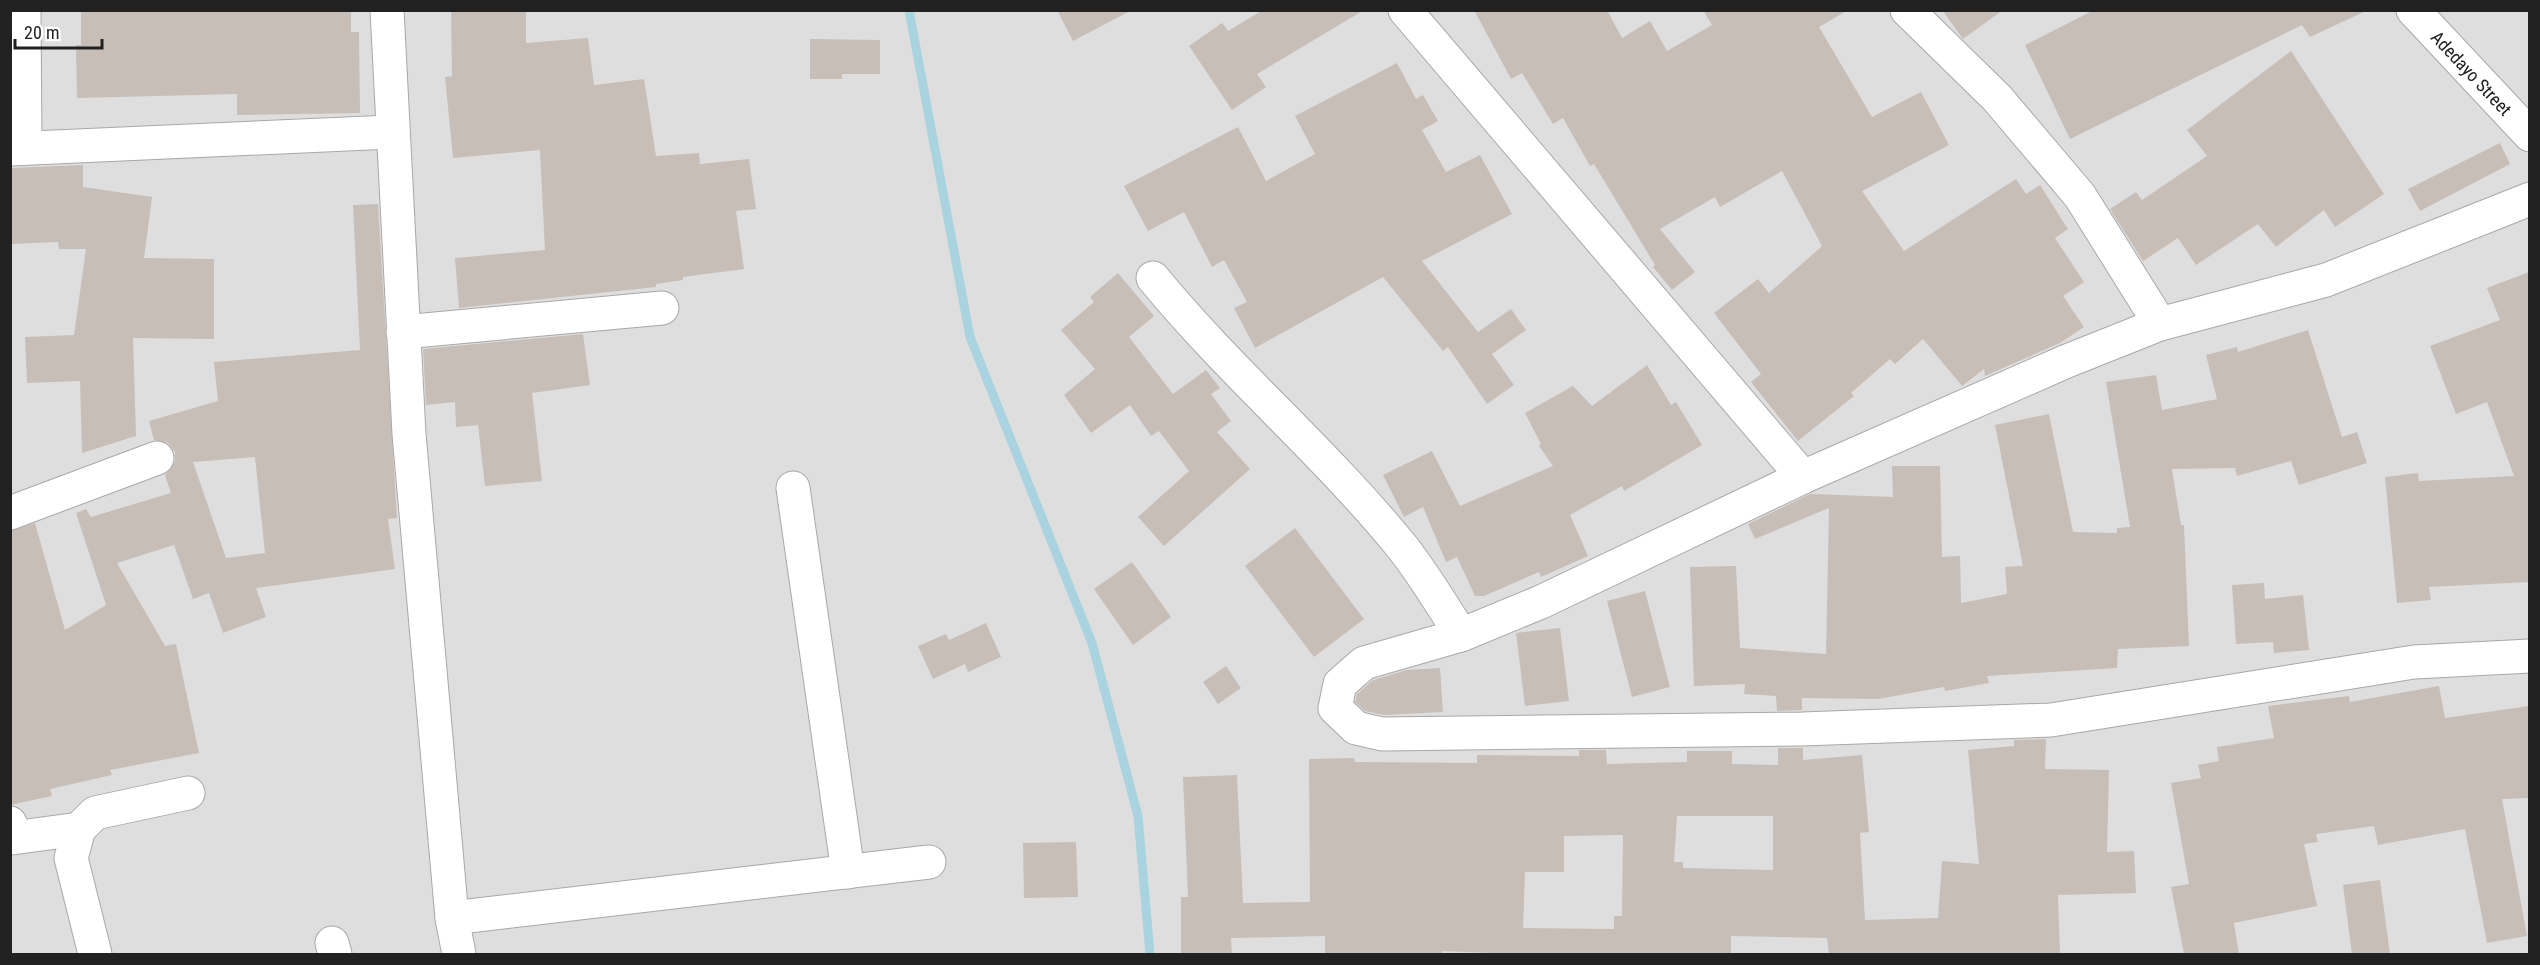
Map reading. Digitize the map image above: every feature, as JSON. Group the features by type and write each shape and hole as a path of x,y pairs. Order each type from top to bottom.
{"street":[{"path":"24,10 18,148 391,132"},
{"path":"387,10 391,132 409,434 452,918 459,954"},
{"path":"1405,10 1803,477"},
{"path":"1907,10 1997,98 2080,196 2160,324"},
{"name":"Adedayo Street","path":"2413,10 2529,135"},
{"path":"2529,199 2326,280 2160,324 2057,366 1803,477 1541,602 1461,635 1364,663 1340,684 1335,708 1356,728 1382,734 1802,729 2051,720 2414,662 2529,656"},
{"path":"1153,278 1196,331 1364,502 1404,550 1461,635"},
{"path":"403,332 662,308"},
{"path":"10,513 157,458"},
{"path":"794,488 848,872"},
{"path":"94,954 71,858 79,829 95,813 188,793"},
{"path":"10,823 12,838 79,829"},
{"path":"452,918 929,862"}],"shaded area":[{"path":"11,11 2529,11 2529,954 11,954"}],"building":[{"path":"81,10 351,10 351,32 359,32 360,113 237,115 237,94 77,98 76,45 81,45"},
{"path":"451,10 526,10 526,43 588,38 594,85 644,79 656,156 699,153 700,164 749,159 756,209 736,211 744,269 683,277 683,280 656,284 656,287 459,308 455,258 545,250 540,150 453,158 445,77 452,76"},
{"path":"1057,10 1132,10 1073,41"},
{"path":"1263,10 1364,10 1257,74 1266,87 1232,110 1189,46 1222,23 1228,31"},
{"path":"1474,10 1607,10 1622,38 1650,21 1667,51 1712,25 1703,10 1848,10 1819,27 1872,117 1921,92 1949,145 1862,191 1904,251 2016,179 2026,194 2040,185 2068,229 2055,238 2084,282 2063,296 2084,327 2060,343 1985,376 1984,369 1962,386 1923,339 1895,364 1890,359 1851,393 1854,396 1798,441 1751,382 1761,374 1714,313 1758,279 1769,293 1822,246 1782,171 1720,207 1715,197 1660,229 1695,272 1672,290 1653,267 1655,265 1594,164 1590,166 1563,118 1553,124 1522,73 1511,79"},
{"path":"1942,10 2003,10 1963,39"},
{"path":"2094,10 2368,10 2310,37 2302,25 2070,139 2025,45"},
{"path":"810,39 880,40 880,74 842,74 842,79 810,79"},
{"path":"2291,51 2384,194 2335,227 2324,210 2276,247 2258,224 2196,265 2178,238 2143,261 2110,209 2136,192 2142,200 2207,156 2187,130"},
{"path":"1397,63 1416,99 1423,95 1438,121 1422,130 1446,172 1480,155 1512,214 1422,261 1478,332 1511,309 1526,330 1492,354 1514,385 1487,404 1448,347 1443,351 1383,277 1255,348 1234,308 1247,302 1224,260 1212,267 1184,212 1148,231 1124,186 1238,127 1266,181 1315,154 1295,116"},
{"path":"2500,143 2510,164 2420,211 2408,189"},
{"path":"83,165 83,187 152,197 144,258 214,259 214,339 133,338 136,436 82,453 80,381 27,383 25,337 74,335 86,249 59,249 58,242 10,244 10,168"},
{"path":"378,204 397,518 388,519 395,569 256,588 266,617 223,633 209,593 193,599 174,545 117,563 165,646 176,644 199,753 110,770 112,775 50,789 52,796 10,805 10,531 35,523 65,630 106,605 76,513 86,509 91,517 171,493 165,475 175,462 175,452 168,443 154,440 149,421 218,401 214,362 360,350 353,205","holes":["255,457 265,553 226,558 193,462"]},
{"path":"2529,272 2529,582 2429,587 2431,600 2397,603 2385,477 2418,473 2419,481 2514,476 2487,402 2456,414 2430,346 2500,320 2487,288"},
{"path":"1118,273 1154,316 1129,337 1173,394 1206,370 1220,388 1211,394 1231,421 1217,432 1250,469 1164,546 1138,517 1189,471 1159,431 1151,436 1130,405 1091,433 1064,395 1095,369 1061,330 1094,302 1090,297"},
{"path":"2308,330 2342,437 2357,432 2367,463 2299,485 2291,461 2237,476 2235,468 2172,469 2181,525 2184,525 2189,646 2118,649 2117,668 1987,676 1989,683 1945,691 1944,687 1878,699 1802,698 1802,710 1777,711 1776,696 1744,694 1745,684 1694,686 1690,567 1736,566 1740,648 1826,654 1829,508 1755,539 1748,524 1810,494 1893,497 1892,466 1940,466 1942,557 1960,556 1961,603 2007,594 2005,567 2023,566 1995,425 2049,414 2073,532 2117,533 2117,528 2130,527 2106,382 2156,375 2162,410 2217,399 2206,355 2237,347 2238,352"},
{"path":"583,334 590,385 532,393 542,481 485,486 478,425 456,427 455,402 426,405 423,349"},
{"path":"1647,365 1671,405 1676,402 1702,445 1624,491 1622,486 1570,515 1588,556 1541,577 1539,572 1484,596 1475,596 1457,557 1446,562 1423,507 1404,517 1383,475 1432,451 1460,506 1553,466 1539,446 1541,444 1525,413 1573,386 1592,406"},
{"path":"1295,528 1364,619 1314,657 1245,566"},
{"path":"1132,562 1171,617 1133,645 1094,589"},
{"path":"2264,583 2265,599 2303,595 2309,650 2274,653 2273,642 2236,644 2232,585"},
{"path":"1645,591 1670,687 1632,697 1607,601"},
{"path":"986,623 1001,657 968,672 965,664 933,679 918,646 946,634 949,640"},
{"path":"1560,628 1569,701 1525,706 1516,633"},
{"path":"1226,666 1241,688 1218,704 1203,682"},
{"path":"1440,668 1443,712 1384,715 1365,711 1355,702 1357,694 1373,680 1407,670"},
{"path":"2439,686 2445,718 2529,706 2529,798 2502,799 2527,936 2487,943 2465,829 2378,845 2374,826 2316,834 2318,842 2304,844 2317,906 2234,923 2239,954 2184,954 2171,887 2189,884 2171,783 2201,778 2198,765 2219,761 2217,747 2274,738 2268,706 2349,696 2350,702"},
{"path":"2046,739 2045,769 2109,770 2107,852 2134,851 2136,893 2058,895 2060,954 1829,954 1827,938 1731,936 1731,954 1516,954 1442,951 1442,954 1325,954 1325,936 1231,938 1232,954 1181,954 1181,897 1188,897 1183,777 1237,775 1243,903 1310,902 1309,759 1354,758 1355,762 1477,763 1477,755 1579,756 1579,750 1606,750 1607,764 1687,762 1687,751 1732,751 1732,764 1778,765 1778,748 1803,748 1803,760 1862,755 1869,832 1860,833 1865,920 1938,918 1942,861 1979,864 1968,750 2014,746 2014,740","holes":["1677,816 1773,816 1773,870 1683,868 1683,862 1674,862","1623,835 1622,916 1614,916 1614,929 1523,928 1525,872 1564,872 1564,836"]},
{"path":"1076,842 1078,897 1024,898 1023,843"},
{"path":"2380,880 2390,954 2352,954 2343,885"}],"waterway":[{"path":"909,10 970,337 1092,643 1138,816 1150,954"}]}
